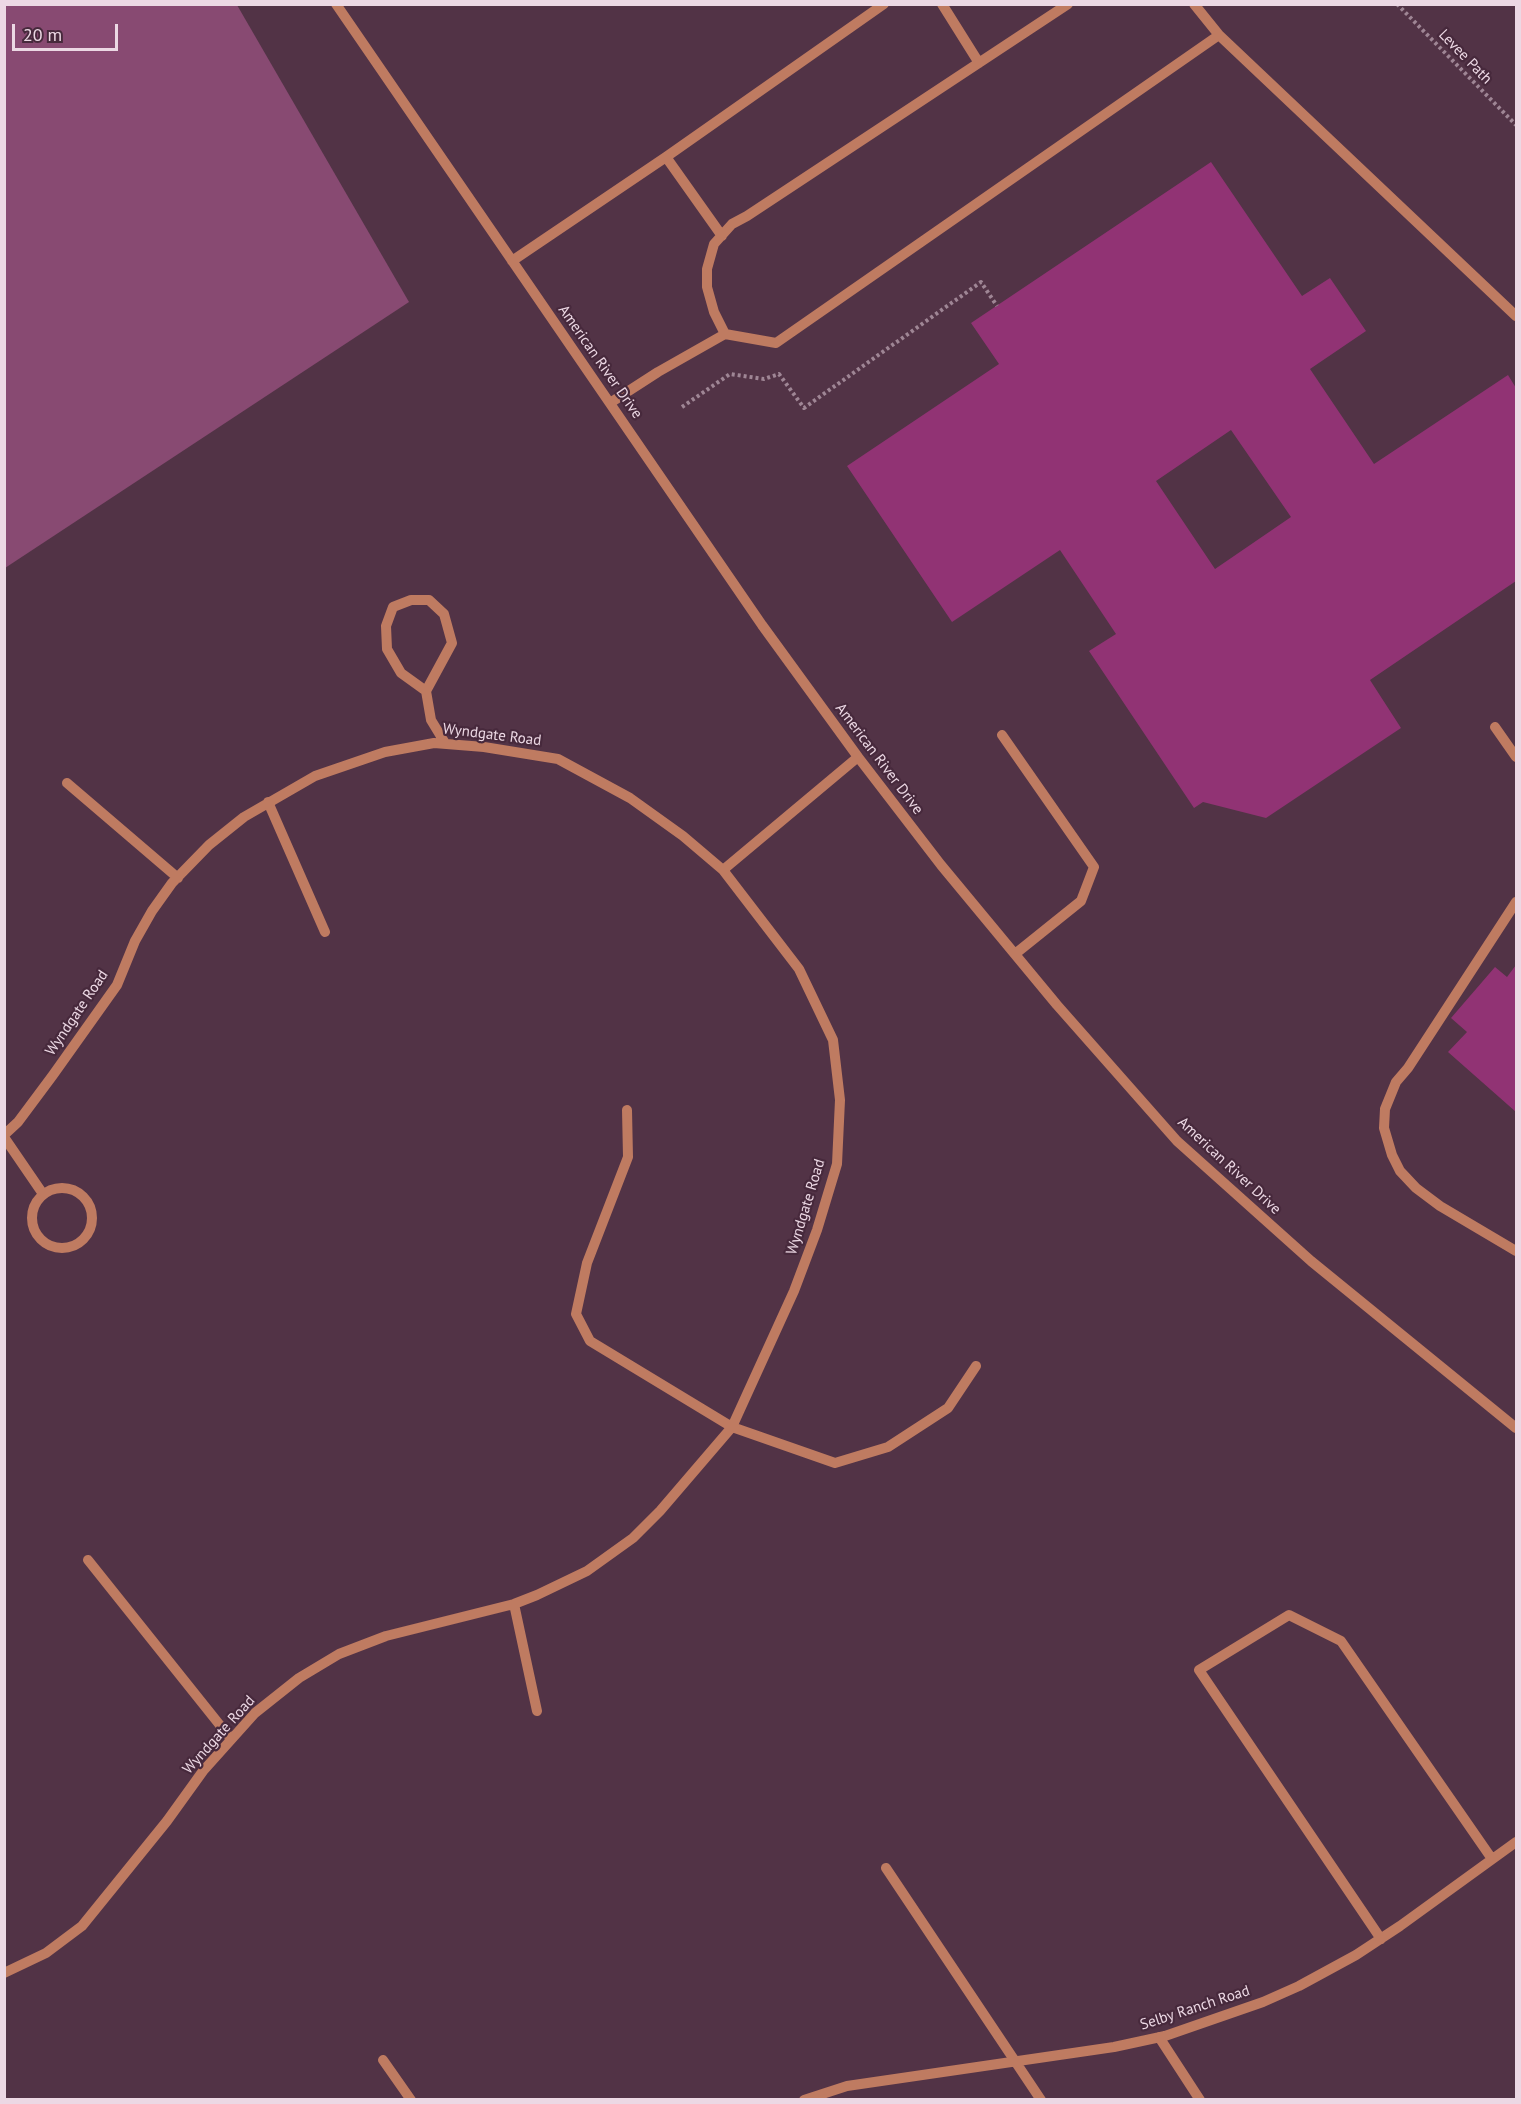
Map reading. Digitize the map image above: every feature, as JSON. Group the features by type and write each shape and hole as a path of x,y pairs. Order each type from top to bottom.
{"street":[{"name":"American River Drive","path":"336,4 762,625 940,865 1177,1141 1311,1261 1516,1428"},
{"path":"512,261 666,157 884,4"},
{"path":"942,4 979,63"},
{"path":"725,334 714,312 707,269 714,244 732,224 1068,4"},
{"path":"1194,4 1219,35 1516,315"},
{"path":"610,404 658,372 725,334 776,343 1219,35"},
{"path":"666,157 722,236"},
{"path":"426,691 401,673 387,649 386,626 393,607 411,600 429,600 444,614 452,643 426,691 431,720 446,743"},
{"path":"1495,727 1516,757"},
{"path":"1002,735 1094,867 1081,901 1015,954"},
{"name":"Wyndgate Road","path":"4,1136 18,1122 46,1085 117,985 135,941 152,911 178,878 209,845 268,802 315,776 375,755 434,743 558,759 630,798 683,836 723,870 799,969 833,1040 840,1100 837,1164 817,1230 794,1291 732,1427 660,1511 633,1538 587,1571 514,1604 386,1636 339,1654 299,1678 255,1713 203,1770 167,1821 82,1926 46,1953 4,1974"},
{"path":"723,870 858,757"},
{"path":"67,783 178,878"},
{"path":"268,802 325,932"},
{"path":"1516,902 1408,1068 1396,1082 1385,1109 1384,1128 1392,1155 1400,1171 1416,1188 1440,1206 1516,1251"},
{"path":"627,1110 628,1157 587,1263 576,1314 590,1341 732,1427 835,1463 888,1448 948,1408 976,1366"},
{"path":"4,1136 43,1194"},
{"path":"60,1188 79,1193 86,1200 90,1208 91,1227 79,1243 70,1247 50,1246 35,1232 32,1212 43,1194 60,1188"},
{"path":"88,1560 231,1739"},
{"path":"514,1604 537,1711"},
{"path":"1381,1939 1199,1670 1289,1615 1341,1641 1492,1859"},
{"name":"Selby Ranch Road","path":"804,2100 847,2086 1114,2047 1159,2037 1263,2002 1299,1986 1381,1939 1516,1842"},
{"path":"886,1868 1041,2100"},
{"path":"1159,2037 1200,2100"},
{"path":"383,2060 411,2100"}],"path":[{"name":"Levee Path","path":"1397,4 1516,125"},
{"path":"682,407 730,374 764,379 779,374 804,408 981,282 997,306"}],"shaded area":[{"path":"5,4 237,5 409,302 5,568"}],"building":[{"path":"1211,162 1302,296 1330,278 1366,331 1310,369 1374,464 1508,375 1516,388 1516,581 1370,680 1401,728 1266,818 1203,802 1194,808 1089,651 1116,634 1060,550 952,622 847,466 999,364 971,323","holes":["1231,430 1291,517 1215,569 1156,481"]},
{"path":"1516,965 1516,1112 1448,1052 1467,1032 1451,1018 1495,967 1507,977"}]}
